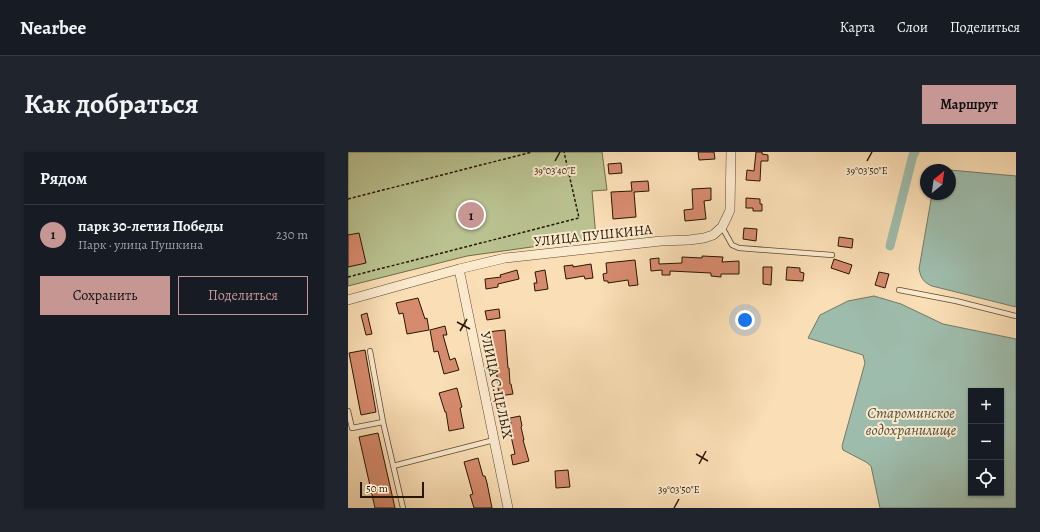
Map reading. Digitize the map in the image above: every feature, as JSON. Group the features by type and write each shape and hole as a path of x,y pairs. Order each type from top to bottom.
{"street":[{"path":"722,228 730,210 731,152"},
{"name":"УЛИЦА ПУШКИНА","path":"348,300 459,269 505,258 661,241 690,240 713,235 722,228"},
{"name":"УЛИЦА С.ЦЕЛЫХ","path":"459,269 508,508"}],"lane":[{"path":"722,228 732,245 739,248 832,255"},
{"path":"899,290 956,301 1016,316"},
{"path":"370,351 383,422 403,508"},
{"path":"348,411 352,428 383,422"},
{"path":"393,466 494,440"}],"path":[{"path":"348,199 532,152"},
{"path":"348,277 579,218 564,152"}],"green space":[{"path":"348,152 602,152 607,190 592,191 596,238 467,256 348,286"}],"water":[{"path":"956,171 1016,176 1016,307 932,286 924,281 919,269 931,200 956,200"},
{"name":"Староминское водохранилище","path":"874,296 901,304 943,324 1016,339 1016,508 880,508 871,466 843,450 842,446 865,363 863,355 808,338 820,315 848,301"}],"building":[{"path":"698,152 714,152 715,159 699,160"},
{"path":"756,152 762,152 762,154 768,155 768,161 761,161 760,181 746,180 747,170 754,171"},
{"path":"621,163 622,173 609,174 608,164"},
{"path":"648,181 649,191 634,192 636,217 613,219 611,192 632,191 631,182"},
{"path":"711,188 711,200 704,201 706,219 685,221 684,210 693,209 692,189"},
{"path":"746,198 760,199 762,211 753,211 753,208 746,208"},
{"path":"744,228 757,229 756,241 743,239"},
{"path":"359,233 366,263 348,267 348,235"},
{"path":"839,237 853,239 852,248 838,246"},
{"path":"702,256 723,257 722,262 739,261 739,274 721,274 721,277 711,276 711,273 670,271 670,275 662,275 662,270 651,271 650,259 659,258 659,264 682,263 682,257 702,258"},
{"path":"834,259 852,265 849,274 831,268"},
{"path":"635,260 638,285 629,286 628,280 608,283 608,281 604,281 603,274 607,273 606,263"},
{"path":"591,264 593,278 585,279 584,276 566,279 564,266 573,265 573,267"},
{"path":"763,267 772,267 771,285 763,284"},
{"path":"787,267 800,268 800,272 804,273 803,281 786,280"},
{"path":"517,270 519,279 498,284 498,287 486,289 485,279 501,277 500,275"},
{"path":"545,270 548,289 535,291 534,283 537,283 535,272"},
{"path":"879,272 889,274 885,288 875,285"},
{"path":"418,298 425,319 427,318 429,330 407,334 403,313 399,314 396,303"},
{"path":"499,309 500,318 487,320 485,311"},
{"path":"367,313 372,334 366,335 361,315"},
{"path":"445,326 447,335 443,335 450,360 455,358 459,370 444,374 438,351 434,352 430,330"},
{"path":"505,330 510,384 513,394 499,396 495,359 493,359 491,341 488,342 487,332"},
{"path":"365,350 376,412 361,415 349,353"},
{"path":"457,388 462,407 460,408 464,428 449,431 446,412 439,393"},
{"path":"520,416 523,440 529,461 513,465 511,455 515,454 511,436 513,436 510,418"},
{"path":"378,433 395,508 375,508 359,437"},
{"path":"478,458 483,476 485,476 487,483 492,508 474,508 470,495 473,494 464,462"},
{"path":"568,470 570,487 556,488 555,471"}],"waterway":[{"path":"890,246 915,152"}],"place":[{"name":"парк 30-летия Победы","path":"471,215"}]}
